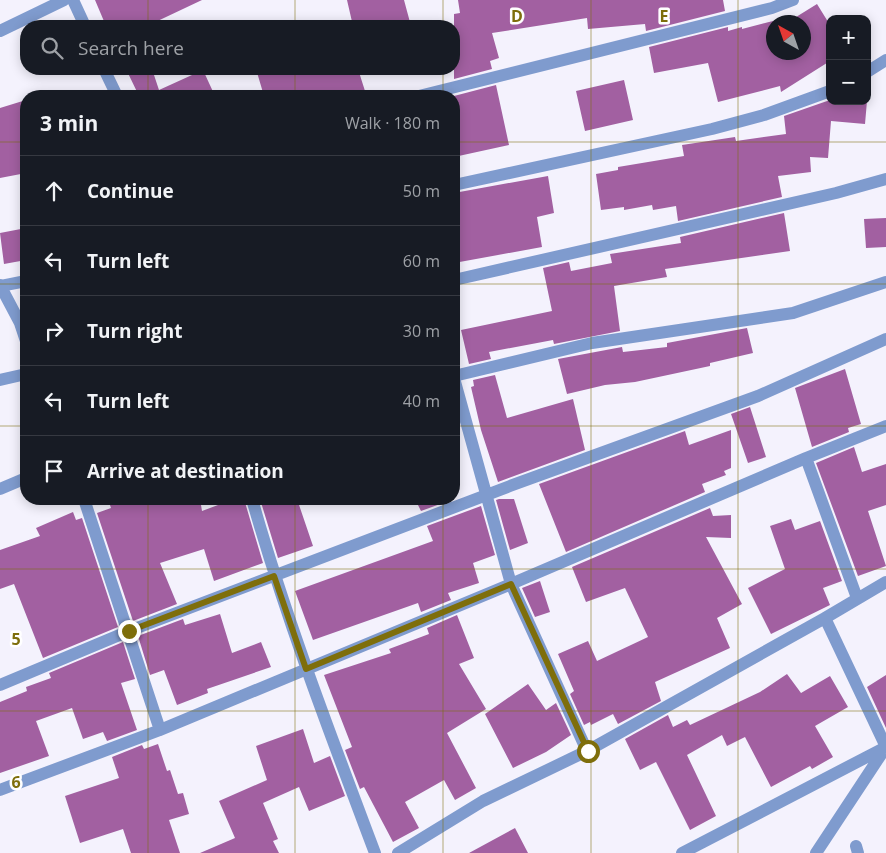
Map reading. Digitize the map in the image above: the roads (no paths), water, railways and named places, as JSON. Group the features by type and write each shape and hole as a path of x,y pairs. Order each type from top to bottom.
{"street":[{"path":"23,20 64,0"},
{"path":"73,0 82,20"},
{"path":"443,90 772,8 793,0"},
{"path":"0,31 20,21"},
{"path":"871,69 886,60"},
{"path":"107,75 114,90"},
{"path":"460,185 712,129 764,115 826,92"},
{"path":"460,279 836,193 886,179"},
{"path":"20,282 0,286 20,323"},
{"path":"460,376 592,343 793,313 886,282"},
{"path":"0,685 129,631 486,496 758,396 886,339"},
{"path":"0,380 20,375"},
{"path":"460,399 511,584 588,751"},
{"path":"0,790 160,730 886,426"},
{"path":"806,458 857,598"},
{"path":"0,489 20,481"},
{"path":"86,505 160,730"},
{"path":"254,505 274,576 306,669 375,853"},
{"path":"398,853 483,802 588,751 886,582"},
{"path":"825,618 886,747"},
{"path":"682,853 886,747"},
{"path":"816,853 886,747"}]}
